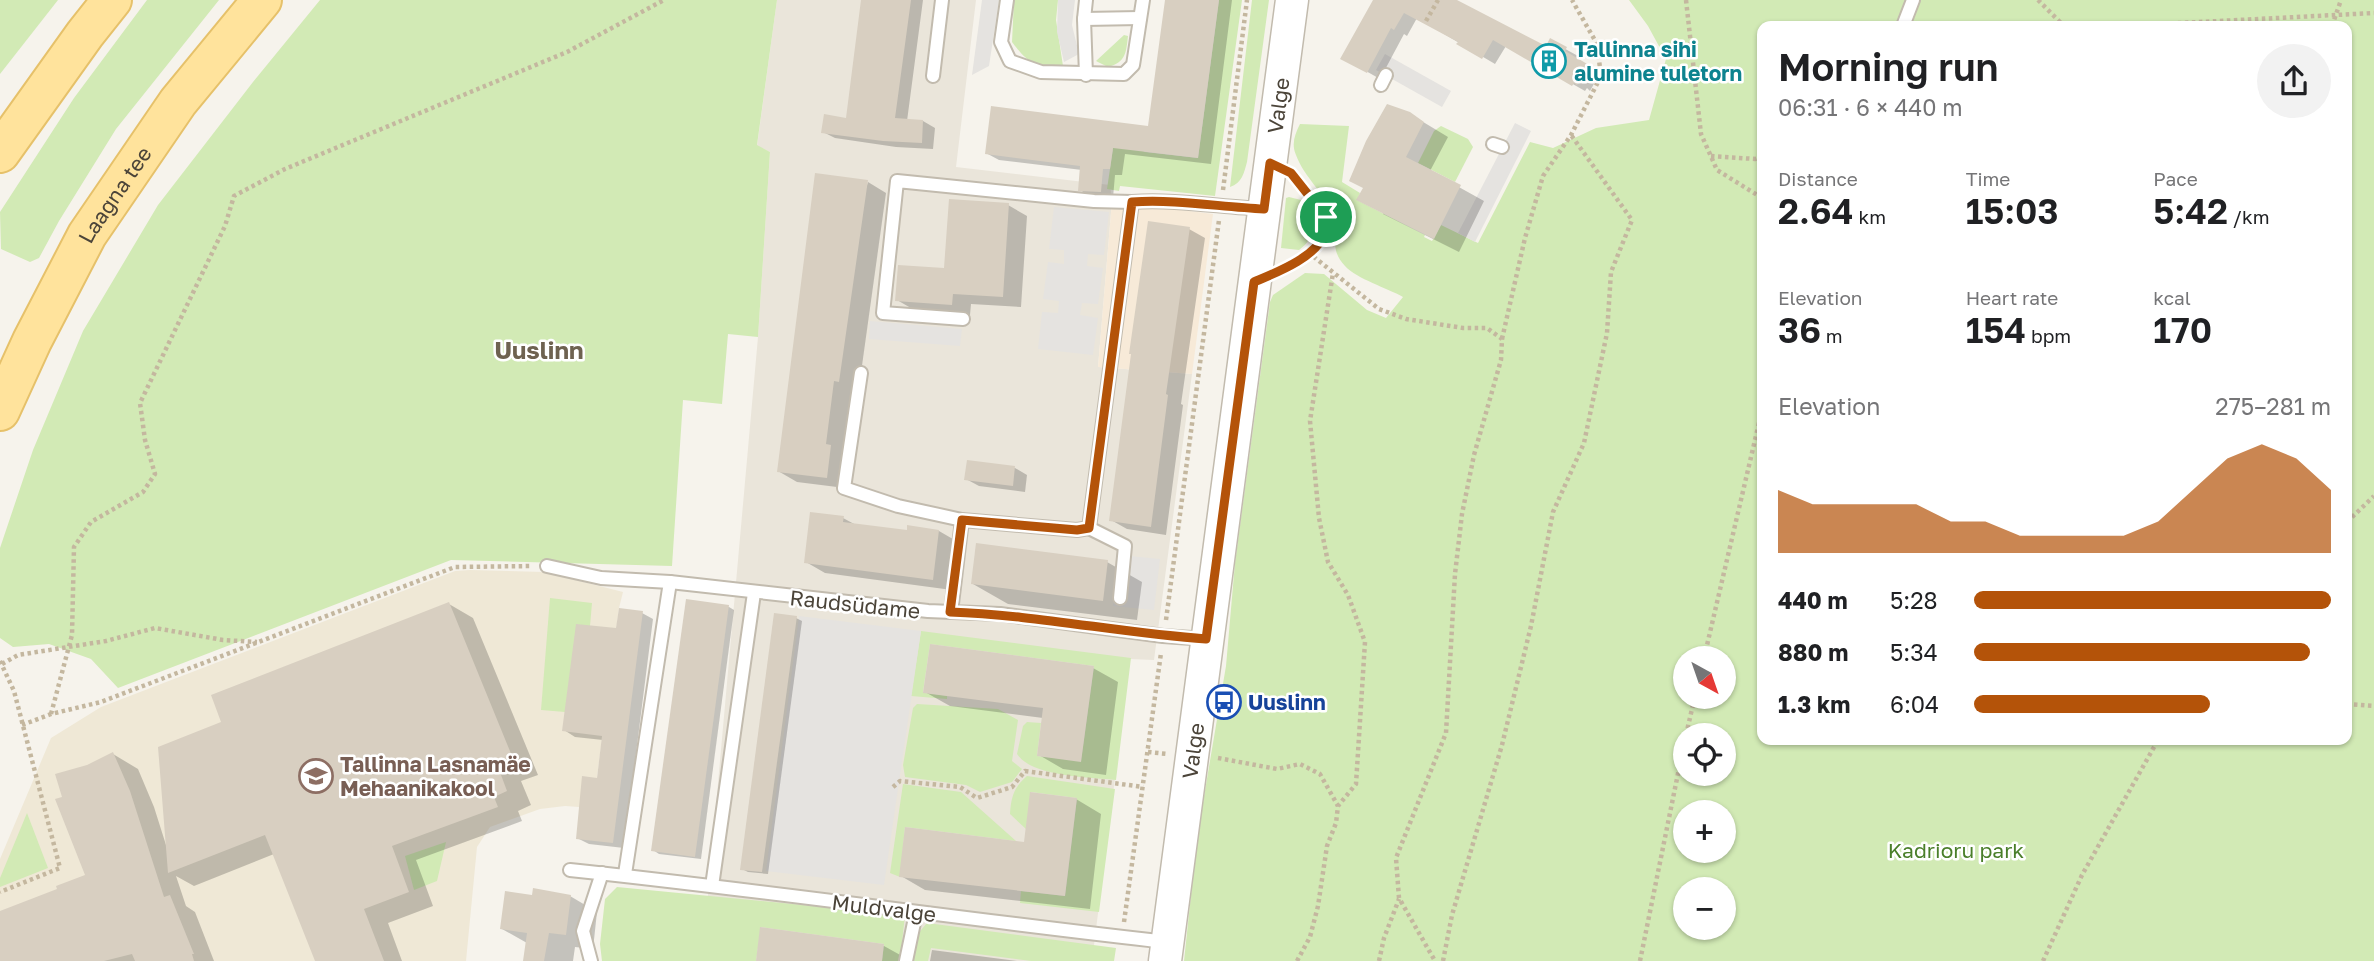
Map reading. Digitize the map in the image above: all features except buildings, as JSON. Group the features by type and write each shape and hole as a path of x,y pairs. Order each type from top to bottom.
{"main road":[{"path":"0,153 112,0"},
{"name":"Laagna tee","path":"0,411 32,341 87,235 178,102 261,0"}],"street":[{"name":"Valge","path":"1166,951 1292,0"}],"lane":[{"path":"933,76 942,0"},
{"path":"1007,0 1001,42 1010,61 1041,72 1086,75 1124,74 1133,65 1143,0"},
{"path":"1086,0 1086,75"},
{"path":"1905,21 1913,0"},
{"path":"1084,19 1140,18"},
{"path":"962,319 883,313 897,181 1094,201 1154,200 1264,209"},
{"path":"1089,528 1132,202"},
{"path":"862,373 845,488 898,506 962,520 1077,530 1089,528 1125,546 1120,598"},
{"path":"950,612 962,520"},
{"name":"Raudsüdame","path":"547,566 601,578 670,582 950,612 1000,614 1163,636 1206,639"},
{"path":"625,874 670,582"},
{"path":"712,886 754,593"},
{"name":"Muldvalge","path":"570,870 625,874 1122,937 1166,951"},
{"path":"591,961 583,931 602,873"},
{"path":"906,961 916,913"}],"path":[{"path":"51,713 72,635 74,547 91,522 143,492 155,474 145,440 140,403 225,226 234,196 285,169 567,52 664,0"},
{"path":"1122,937 1247,0"},
{"path":"1426,21 1438,0"},
{"path":"1379,961 1384,937 1399,898 1396,858 1446,733 1455,574 1462,514 1474,455 1502,360 1502,339 1525,239 1543,176 1572,135 1601,76 1597,44 1572,0"},
{"path":"1686,0 1701,134 1717,170 1757,195"},
{"path":"2038,0 2059,21"},
{"path":"2334,21 2341,0"},
{"path":"2219,21 2374,13"},
{"path":"1443,961 1452,915 1503,745 1531,626 1553,512 1584,443 1607,333 1611,272 1632,220 1572,135"},
{"path":"1711,156 1757,158"},
{"path":"1254,282 1309,253 1324,236 1326,217 1291,173 1270,163"},
{"path":"1309,253 1379,309 1406,319 1463,328 1487,328 1502,339"},
{"path":"1297,961 1312,927 1327,846 1336,823 1338,806 1356,784 1365,642 1348,595 1328,562 1320,519 1310,421 1333,273"},
{"path":"1707,646 1757,431"},
{"path":"2352,517 2374,496"},
{"path":"22,725 51,713 101,702 455,567 547,566"},
{"path":"0,892 60,868 14,691 1,663 18,655 69,648 155,628 223,640 258,642"},
{"path":"2352,704 2374,706"},
{"path":"2043,961 2082,875 2155,745"},
{"path":"1148,752 1171,754"},
{"path":"1210,757 1277,769 1300,764 1320,774 1338,806"},
{"path":"893,787 900,781 960,788 977,799 1012,787 1025,771 1143,787"},
{"path":"1640,961 1676,786"},
{"path":"1399,898 1435,961"}],"shaded area":[{"path":"777,0 976,0 956,167 1110,185 1112,201 1098,367 1192,374 1154,660 1130,659 1092,961 714,961 706,917 758,337 770,152 757,146"},
{"path":"982,0 999,0 989,66 972,75"},
{"path":"1058,0 1075,0 1072,25 1079,54 1064,62 1057,32"},
{"path":"1385,54 1451,91 1442,107 1376,70"},
{"path":"1515,123 1531,131 1475,242 1458,233"},
{"path":"1112,201 1213,214 1192,374 1098,367"},
{"path":"1054,207 1109,212 1104,255 1088,254 1087,266 1103,268 1098,304 1082,303 1080,315 1098,318 1093,355 1038,349 1042,312 1058,313 1059,301 1043,299 1048,262 1064,264 1064,250 1049,249"},
{"path":"870,321 962,329 960,346 869,339"},
{"path":"1119,555 1160,559 1154,610 1113,606"},
{"name":"Tallinna Lasnamäe Mehaanikakool","path":"455,571 544,572 623,592 593,808 565,806 540,809 490,827 477,847 466,961 0,961 0,859 51,738 101,707"},
{"path":"799,616 921,631 884,885 766,871"}],"green space":[{"path":"0,0 58,0 0,74"},
{"path":"147,0 219,0 116,129 39,258 30,262 1,249 0,212 74,98"},
{"path":"320,0 777,0 757,145 770,152 758,337 728,334 722,404 683,400 672,566 451,560 118,688 91,659 49,644 13,647 0,638 0,548 33,450 83,331 158,205"},
{"path":"1014,0 1058,0 1056,20 1063,66 1049,70 1041,68 1028,60 1012,42"},
{"path":"1219,0 1242,0 1215,196 1120,186 1119,191 1107,189 1115,135 1145,152 1198,158"},
{"path":"1252,0 1269,0 1247,162 1240,180 1230,187"},
{"name":"Kadrioru park","path":"1629,0 2374,0 2374,961 1184,961 1197,838 1226,666 1235,563 1270,302 1273,295 1305,273 1324,274 1367,310 1386,318 1403,297 1350,271 1339,259 1335,246 1334,215 1304,171 1295,151 1294,139 1300,124 1349,126 1342,182 1360,193 1357,200 1432,241 1441,225 1478,243 1530,142 1553,148 1596,128 1649,120 1666,59 1648,26"},
{"path":"1124,35 1128,36 1126,52 1122,59 1108,67 1096,61"},
{"path":"1441,126 1468,139 1473,147 1455,182 1418,163 1434,131"},
{"path":"1286,198 1305,201 1311,215 1312,233 1299,250 1281,248"},
{"path":"550,598 592,603 590,626 565,712 541,710"},
{"path":"921,631 1131,658 1116,780 1048,772 1024,762 1017,754 1023,726 1027,722 1041,723 1037,756 1081,761 1094,666 930,644 923,692 947,696 947,699 911,696"},
{"path":"917,704 998,709 1018,720 1012,761 1022,769 1012,782 980,792 966,785 905,777 903,765 913,708"},
{"path":"1027,776 1115,789 1099,912 1020,903 1021,891 1065,896 1077,798 1031,792 1026,829 1010,814 1014,793"},
{"path":"903,784 961,792 1016,841 905,827 900,877 890,873"},
{"path":"27,813 48,868 0,887 0,878"},
{"path":"446,842 437,881 414,890 405,856"},
{"path":"617,887 905,915 900,961 882,961 884,944 761,927 756,961 602,961 600,944 605,899"},
{"path":"927,923 1116,948 1114,961 1031,961 931,948 928,961 912,961 916,936"}],"place":[{"name":"Tallinna sihi alumine tuletorn","path":"1549,61"},
{"name":"Uuslinn","path":"1224,702"},
{"name":"Tallinna Lasnamäe Mehaanikakool","path":"316,776"}],"district":[{"name":"Uuslinn","path":"539,349"}],"route":[{"path":"1270,163 1291,173 1326,217 1324,236 1309,253 1254,282 1206,639 1163,636 1000,614 950,612 962,520 1077,530 1089,528 1132,202 1154,200 1264,209 1270,163"}]}
